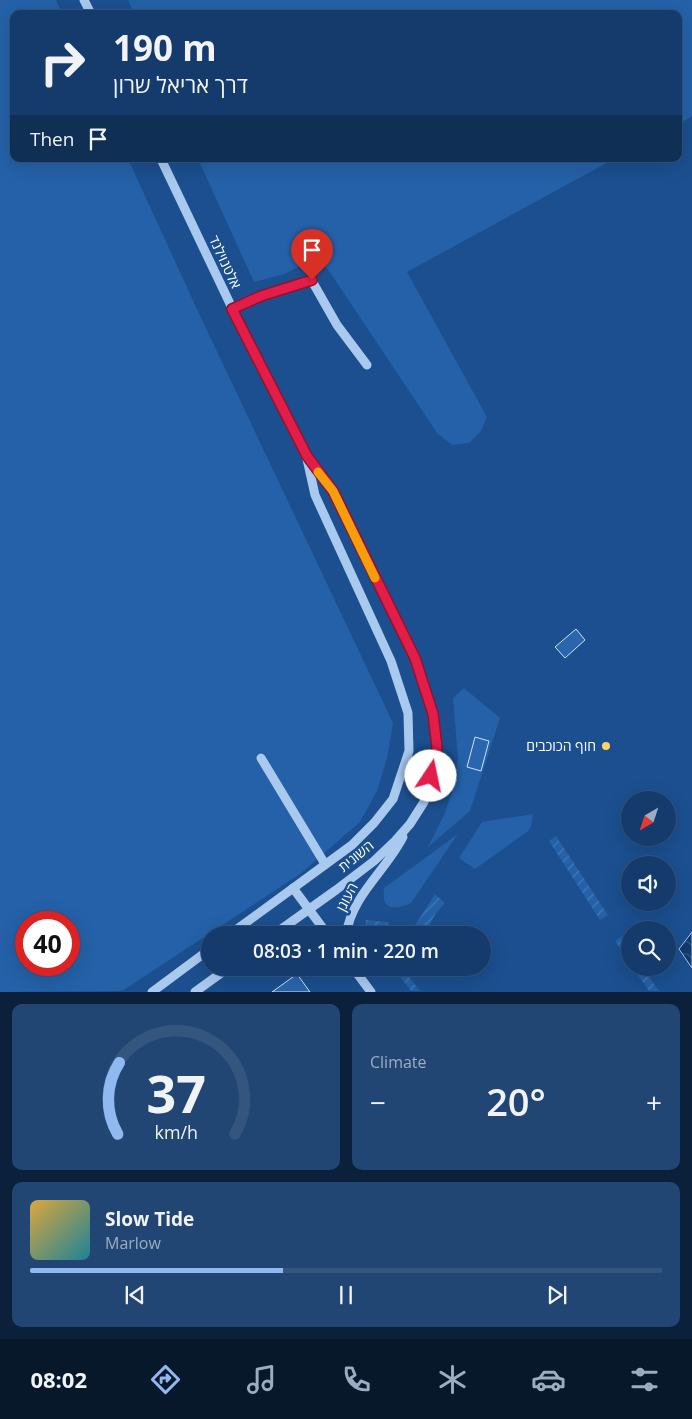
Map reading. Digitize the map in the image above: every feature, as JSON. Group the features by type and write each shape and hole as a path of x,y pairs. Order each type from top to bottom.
{"street":[{"name":"אלטנוילנד","path":"162,162 232,309 307,456 333,491 415,658 433,714 437,747 431,776"},
{"path":"232,309 261,296 312,280 337,325 367,365"},
{"name":"אלטנוילנד","path":"307,456 315,495 391,661 408,713 409,751 393,800"},
{"path":"261,758 325,864"},
{"name":"השונית","path":"286,926 374,861 396,841 424,802 431,776"},
{"name":"השונית","path":"242,926 352,845 393,800"},
{"name":"העוגן","path":"347,926 354,907 364,891 395,852 410,824"},
{"path":"293,888 321,926"},
{"path":"152,992 201,956"},
{"path":"194,992 217,976"},
{"path":"359,976 371,992"}],"shaded area":[{"path":"0,0 56,0 60,10 10,10 10,162 129,162 393,723 387,758 377,791 360,822 300,874 221,926 201,926 201,939 122,991 0,992"},
{"path":"128,0 692,0 692,116 682,122 682,10 132,10"},
{"path":"199,162 609,162 407,272 487,417 481,431 469,443 452,445 437,433 318,256 285,274 254,282"},
{"path":"464,688 500,718 470,811 428,847 444,815 452,793 458,758 453,698"},
{"path":"533,814 531,827 527,832 475,869 459,858 482,822"},
{"path":"458,834 411,903 394,908 387,905 384,888"},
{"path":"556,836 608,915 600,920 549,841"},
{"path":"435,894 445,903 436,913 429,926 415,926"},
{"path":"366,920 388,922 388,926 365,926"},
{"path":"621,937 621,950 615,941"},
{"path":"400,976 408,976 420,991 411,991"},
{"path":"639,976 649,976 659,991 649,991"}],"water":[{"path":"692,932 692,968 679,949"}],"building":[{"path":"576,629 585,640 565,658 555,647"},
{"path":"475,737 489,741 481,771 467,767"},
{"path":"294,976 298,976 310,992 272,992"}],"slow traffic":[{"path":"318,472 333,491 375,578"}],"place":[{"name":"חוף הכוכבים","path":"606,746"}],"route":[{"path":"312,280 261,296 232,309 307,456 333,491 415,658 433,714 437,747 431,776"}]}
